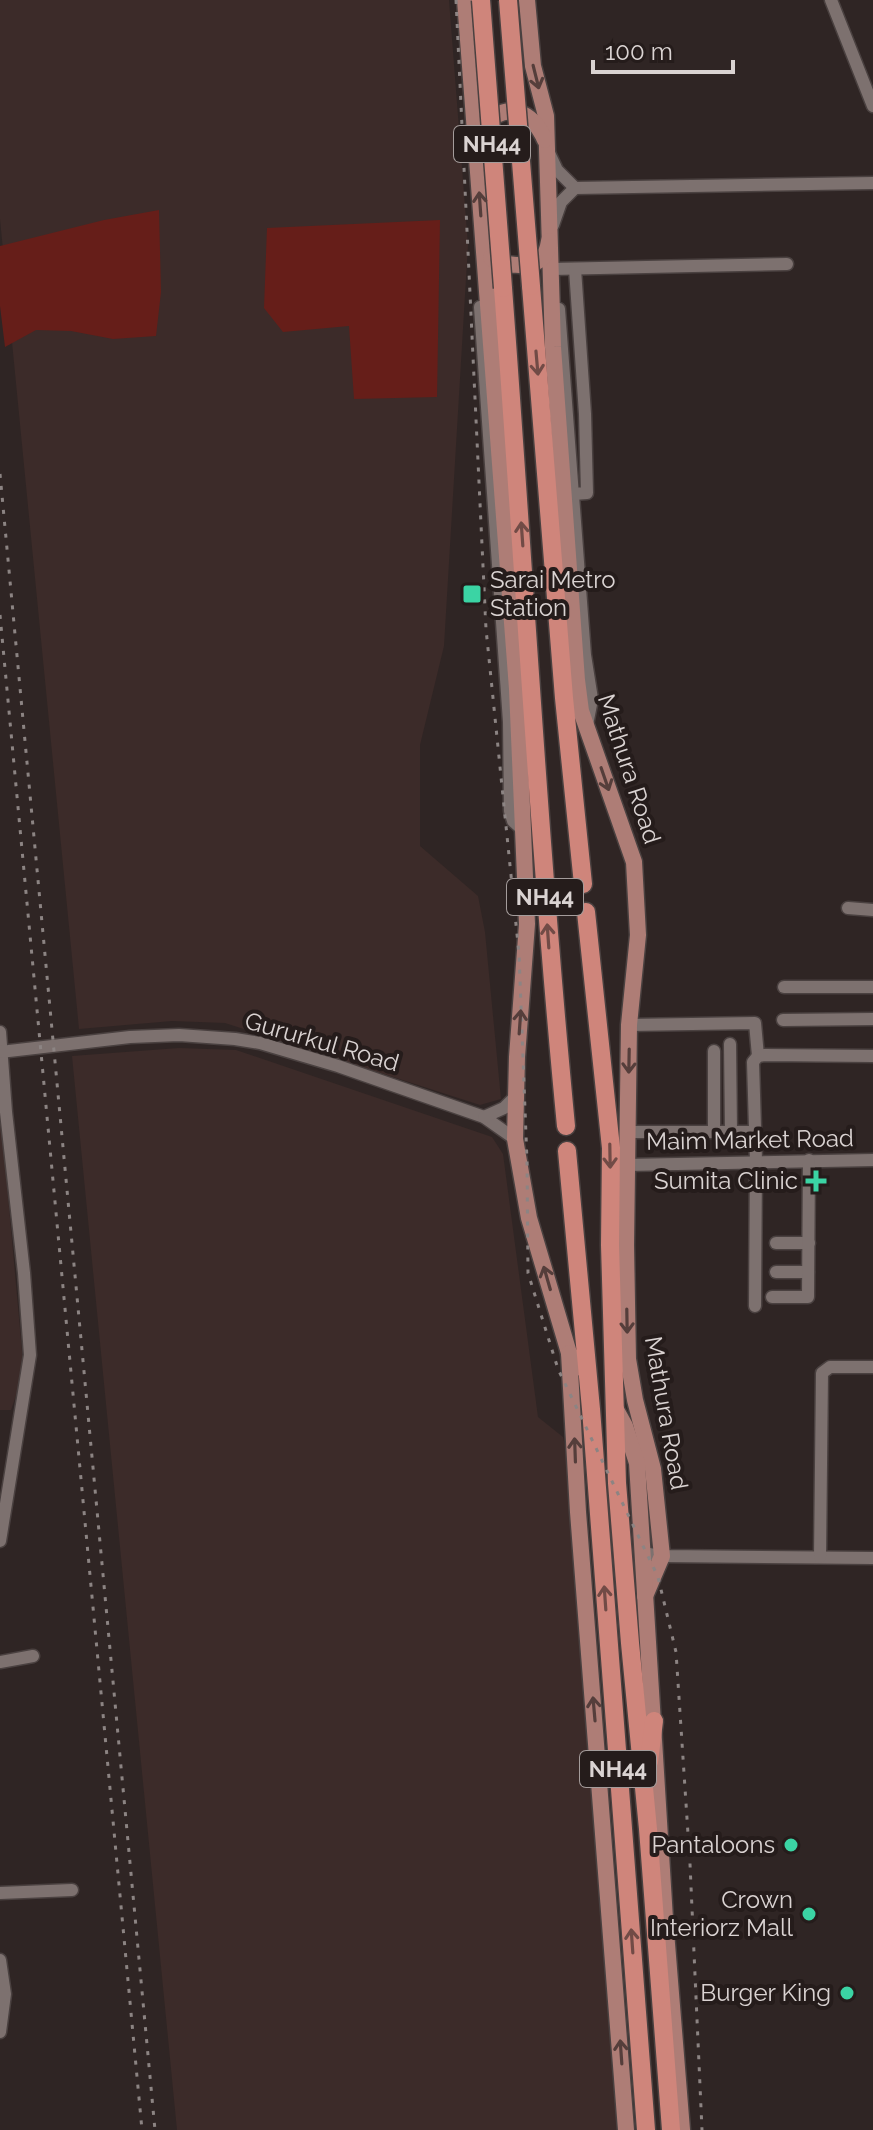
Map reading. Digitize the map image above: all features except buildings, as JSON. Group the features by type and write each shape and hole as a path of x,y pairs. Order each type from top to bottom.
{"highway":[{"name":"NH44","path":"481,0 548,939 566,1126"},
{"name":"Mathura Road","path":"508,0 564,698 583,884"},
{"name":"Mathura Road","path":"586,912 611,1148 615,1408 628,1628 645,1795 671,2130"},
{"name":"NH44","path":"567,1151 588,1374 646,2130"},
{"path":"645,1795 654,1721"}],"main road":[{"path":"465,0 513,722 523,830 527,924 515,1139 529,1218 569,1353 578,1512 626,2130"},
{"name":"Mathura Road","path":"527,0 533,66 546,116 554,360 580,650 581,711 634,862 638,935 629,1025 628,1359 653,1471 662,1556 645,1596"},
{"path":"475,142 490,119 503,113 519,112 534,121 548,147"},
{"path":"482,238 492,260 518,264 542,259 551,232"},
{"path":"569,1353 588,1374"},
{"path":"615,1408 625,1426 637,1463 666,1935 682,2130"}],"street":[{"path":"831,0 873,106"},
{"path":"548,147 557,170 575,188"},
{"path":"551,232 561,202 575,188 873,183"},
{"path":"552,269 787,264"},
{"path":"573,494 587,493 575,269"},
{"path":"552,301 558,306 561,334 580,650"},
{"path":"848,908 873,910"},
{"path":"784,987 873,987"},
{"path":"783,1020 873,1019"},
{"path":"629,1025 755,1023 758,1056 753,1062 755,1306"},
{"path":"0,1032 30,1355 0,1541"},
{"name":"Gururkul Road","path":"1,1052 130,1037 216,1036 260,1043 484,1117 515,1139"},
{"path":"730,1044 731,1132"},
{"path":"714,1051 714,1132"},
{"path":"758,1056 873,1056"},
{"path":"484,1117 504,1108 516,1096"},
{"path":"627,1132 755,1132"},
{"path":"772,1297 808,1297 809,1160"},
{"name":"Maim Market Road","path":"627,1165 873,1160"},
{"path":"776,1243 809,1243"},
{"path":"776,1272 808,1272"},
{"path":"820,1557 822,1373 830,1367 873,1367"},
{"path":"642,1553 662,1556 873,1558"},
{"path":"0,1662 33,1656"},
{"path":"0,1893 72,1890"},
{"path":"0,1960 5,1994 0,2032"}],"shaded area":[{"path":"0,0 449,0 468,245 444,646 420,745 420,846 478,896 485,932 501,1099 480,1105 225,1023 172,1021 79,1029 0,219"},
{"path":"159,210 161,292 156,336 113,339 71,331 36,330 5,347 0,306 0,246"},
{"path":"440,220 437,397 354,399 349,326 283,332 264,308 267,228"},
{"path":"179,1048 236,1050 492,1137 503,1154 538,1417 563,1437 581,1512 631,2130 177,2130 72,1056"},
{"path":"0,1107 24,1373 11,1410 0,1410"}],"railway":[{"path":"456,0 486,629 519,954 528,1273 558,1369 658,1577 676,1652 690,1864 702,2130"},
{"path":"0,474 155,2130"},
{"path":"0,615 142,2130"}],"place":[{"name":"Sarai Metro Station","path":"472,594"},
{"name":"Sumita Clinic","path":"816,1181"},
{"name":"Pantaloons","path":"791,1845"},
{"name":"Crown Interiorz Mall","path":"809,1914"},
{"name":"Burger King","path":"847,1993"}]}
